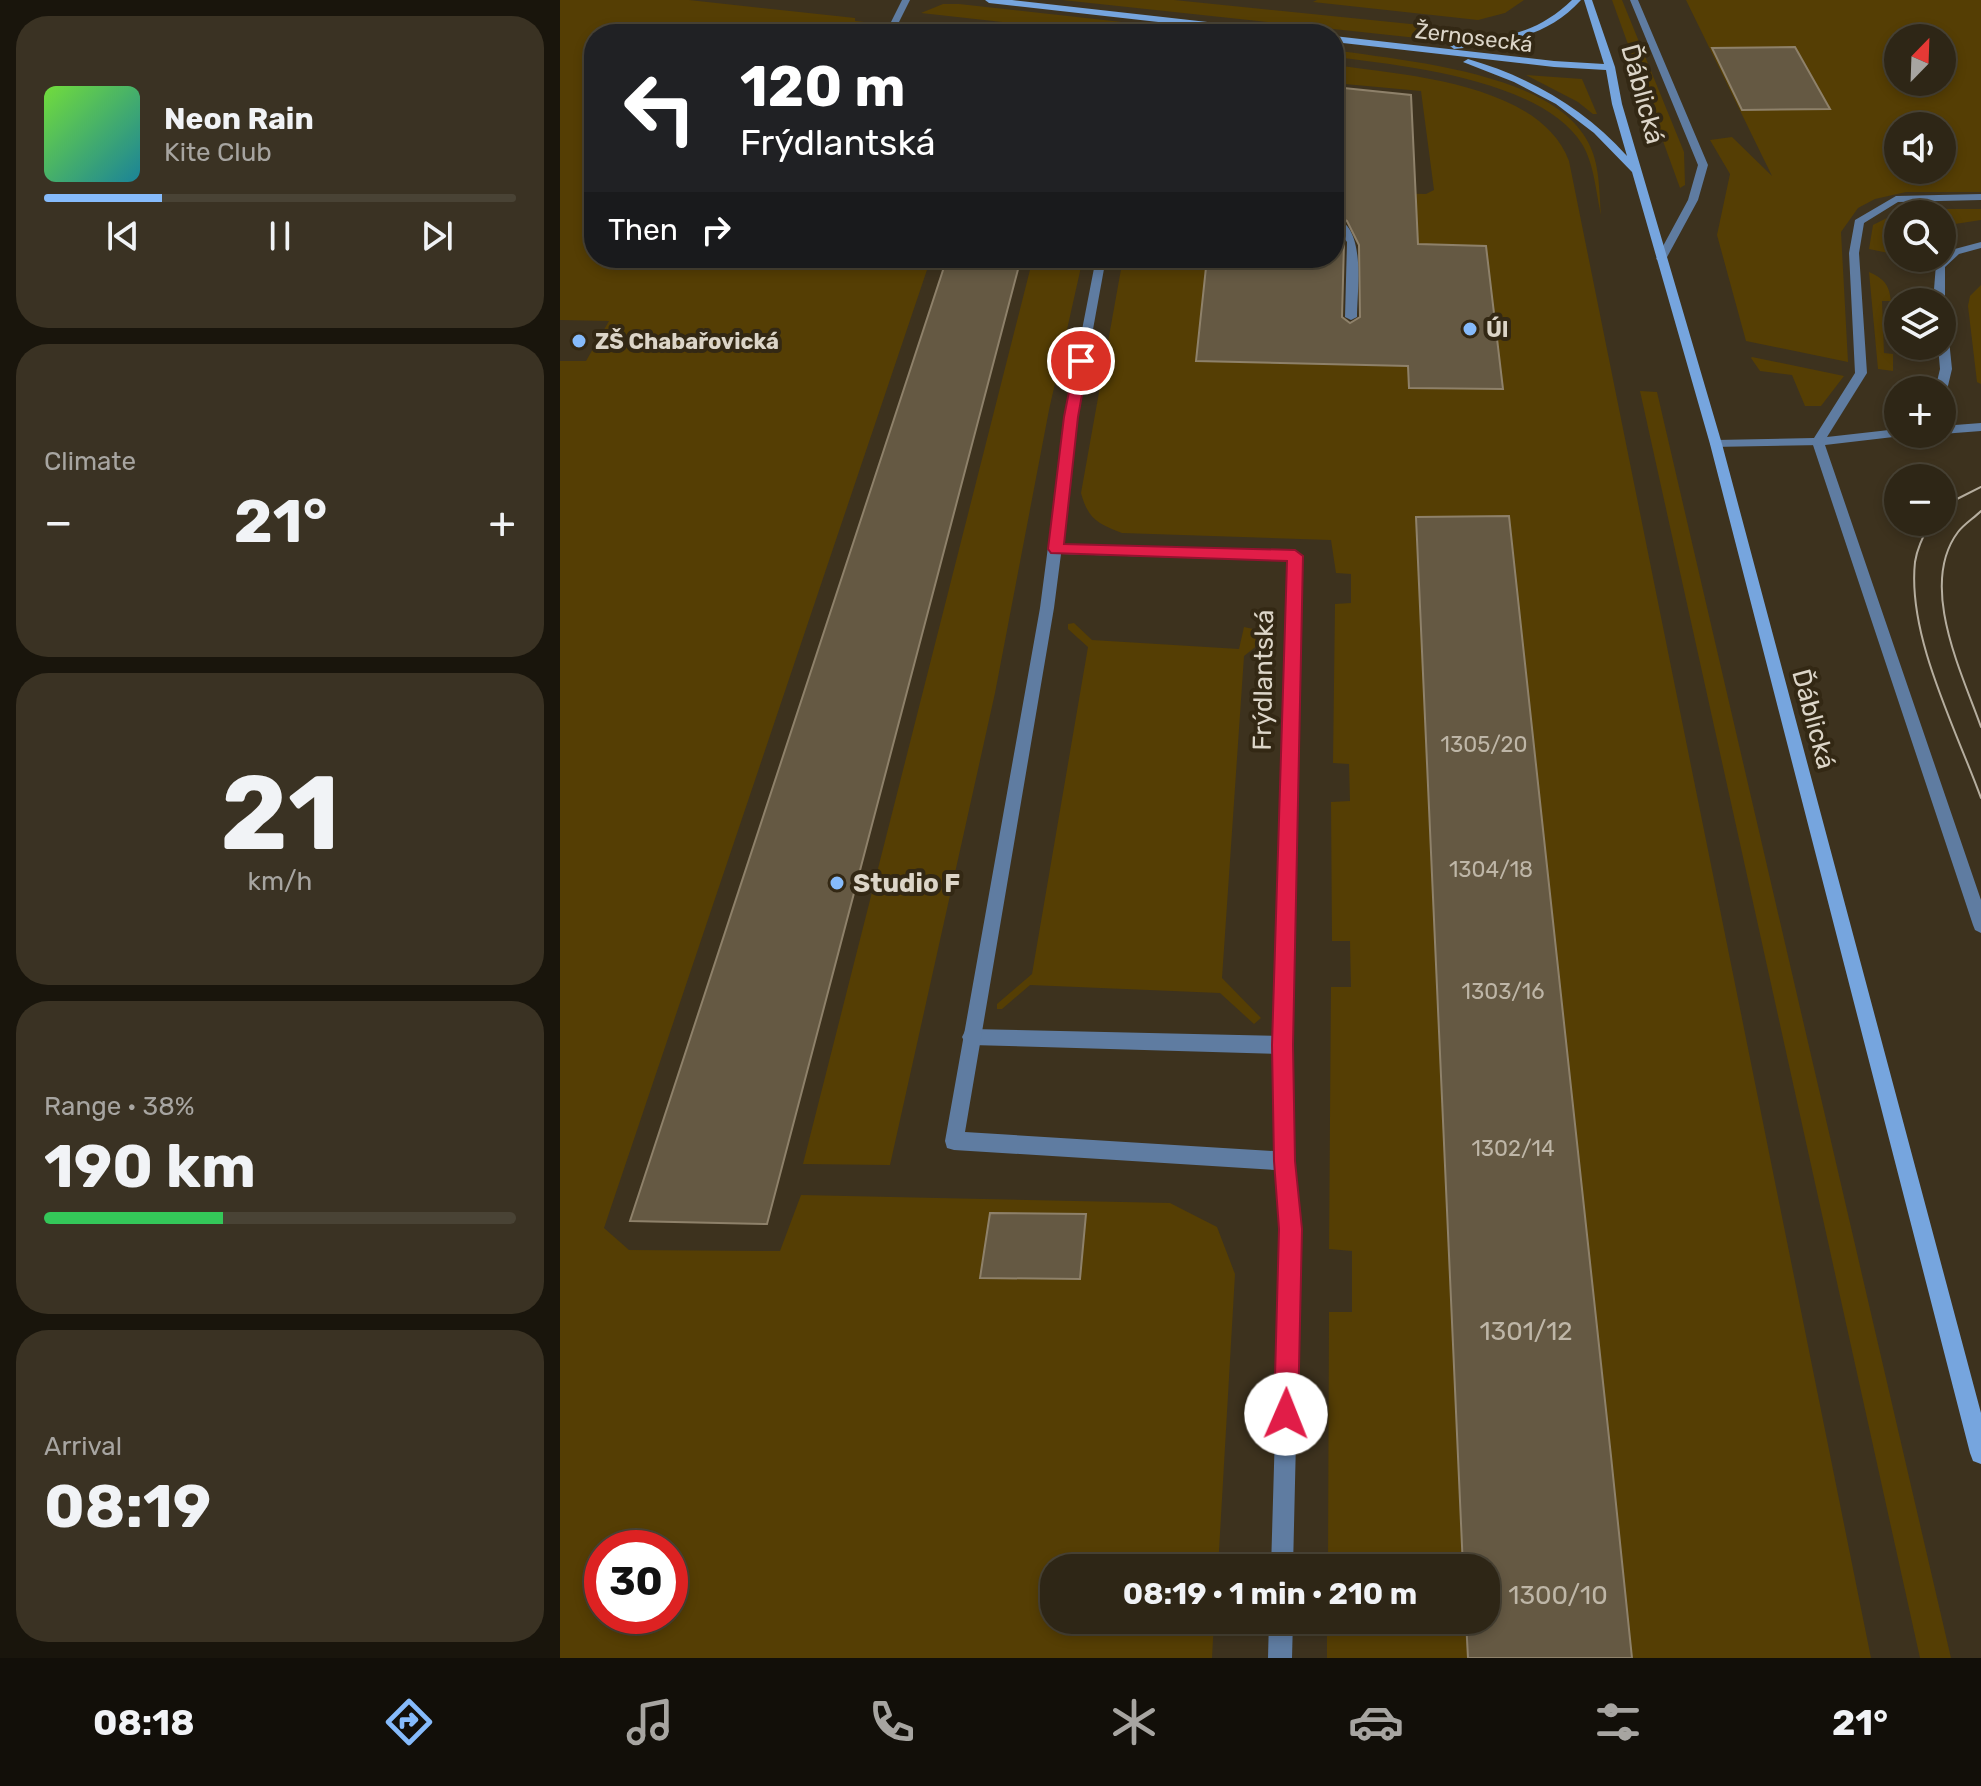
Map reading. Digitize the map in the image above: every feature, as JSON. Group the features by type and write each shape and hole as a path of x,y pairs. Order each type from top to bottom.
{"main road":[{"path":"989,0 1200,24"},
{"path":"1428,50 1509,40 1535,32 1562,17 1577,0"},
{"name":"Ďáblická","path":"1588,0 1610,67 1617,104 1716,444 1981,1453"},
{"name":"Žernosecká","path":"1344,40 1554,64 1610,67"},
{"path":"1428,50 1507,74 1546,92 1575,110 1607,138 1638,175"}],"street":[{"path":"894,24 906,0"},
{"path":"1634,0 1703,165 1693,200 1661,259"},
{"path":"1818,442 1861,373 1854,253 1859,222 1896,199 1981,197"},
{"path":"1344,230 1352,242 1351,317"},
{"path":"1939,288 1940,266 1955,252 1981,245"},
{"path":"1099,268 1071,417 1056,549 954,1141 1284,1161"},
{"path":"1956,429 1981,427"},
{"path":"1716,444 1818,442 1884,435"},
{"path":"1818,442 1981,925"},
{"name":"Frýdlantská","path":"1056,549 1295,556 1283,1045 1284,1161 1291,1229 1282,1554"},
{"path":"971,1037 1283,1045"},
{"path":"1280,1658 1281,1634"}],"shaded area":[{"path":"560,0 689,0 855,18 855,21 865,22 584,24 584,268 928,268 604,1228 629,1250 780,1251 801,1195 1170,1203 1217,1227 1235,1274 1219,1554 1040,1554 1040,1634 1213,1634 1212,1658 560,1658 560,361 586,361 609,321 560,320","holes":["990,1213 1086,1214 1079,1279 980,1277"]},
{"path":"1062,0 1174,0 1450,28 1446,40 1436,40 1344,30 1344,24 1286,24"},
{"path":"1524,0 1505,13 1478,20 1313,2"},
{"path":"1612,0 1622,0 1684,152 1685,185 1680,188"},
{"path":"1686,0 1981,0 1981,192 1906,192 1875,199 1858,208 1841,232 1848,362 1746,341 1717,235 1730,174 1710,140 1732,137 1772,176","holes":["1794,47 1725,69 1721,68 1712,49","1732,88 1829,109 1742,110"]},
{"path":"943,4 959,4 1140,24 1019,24 921,13"},
{"path":"1344,51 1474,74 1510,85 1543,100 1570,118 1592,150 1597,168 1601,215 1586,152 1563,122 1504,90 1396,65 1344,58"},
{"path":"1344,66 1431,79 1500,99 1530,114 1553,135 1569,161 1871,1658 1632,1658 1611,1456 1482,1554 1328,1554 1329,1312 1352,1312 1352,1251 1329,1249 1331,987 1351,987 1350,941 1332,941 1331,802 1350,801 1349,764 1333,763 1335,604 1351,603 1351,574 1336,573 1331,540 1122,533 1095,519 1081,493 1121,268 1226,268 1408,366 1409,388 1503,389 1486,246 1370,243 1344,206 1344,192 1426,194 1434,190 1421,91 1344,84"},
{"path":"1526,75 1582,79 1597,114 1593,114 1578,102"},
{"path":"1956,209 1981,209 1981,220 1956,224"},
{"path":"1884,220 1884,252 1869,249 1873,225"},
{"path":"1030,268 1081,268 1049,410 995,693 890,1165 803,1164"},
{"path":"1869,272 1888,288 1884,288 1882,301 1884,360 1893,360 1893,371 1878,369"},
{"path":"1981,285 1981,384 1977,382 1968,306 1970,296"},
{"path":"1751,358 1844,376 1821,406 1805,406 1792,375 1760,371"},
{"path":"1640,391 1657,392 1951,1658 1920,1658"},
{"path":"1074,623 1092,640 1239,649 1244,627 1258,630 1268,637 1244,656 1222,978 1261,1018 1254,1024 1220,993 1030,985 1002,1009 997,1009 997,1004 1032,974 1088,647 1068,629 1068,624"},
{"path":"1327,1634 1467,1634 1468,1658 1327,1658"}],"building":[{"path":"1795,47 1830,109 1742,110 1712,48"},
{"path":"1344,88 1411,95 1418,244 1486,246 1503,389 1409,388 1408,366 1196,361 1206,268 1343,268 1342,317 1350,323 1360,317 1359,245 1344,219"},
{"path":"944,268 1018,268 767,1224 630,1221"},
{"path":"1509,516 1632,1658 1468,1658 1467,1634 1500,1634 1500,1554 1462,1554 1416,517"},
{"path":"990,1213 1086,1214 1080,1279 980,1278"}],"tram line":[{"path":"1956,500 1981,487"},
{"path":"1981,511 1958,532 1947,553 1942,577 1947,629 1981,727"},
{"path":"1924,536 1915,562 1918,620 1936,682 1981,798"}],"place":[{"name":"Úl","path":"1470,329"},
{"name":"ZŠ Chabařovická","path":"579,341"},
{"name":"Studio F","path":"837,883"}],"route":[{"path":"1081,361 1071,417 1056,549 1295,556 1283,1045 1284,1161 1291,1229 1286,1414"}]}
